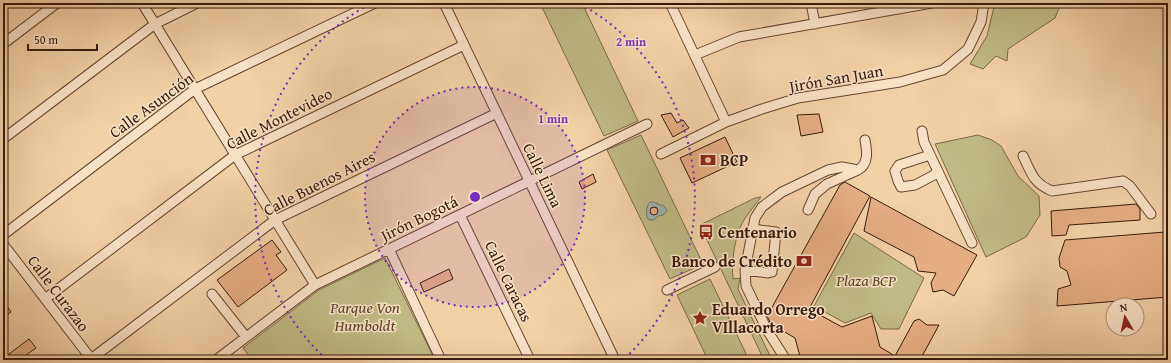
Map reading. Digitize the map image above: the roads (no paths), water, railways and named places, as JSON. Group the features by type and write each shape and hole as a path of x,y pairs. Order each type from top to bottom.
{"street":[{"path":"3,44 57,3"},
{"path":"142,3 315,285"},
{"path":"3,139 155,24 198,3"},
{"name":"Calle Asunción","path":"3,235 195,89 375,3"},
{"name":"Calle Lima","path":"444,3 615,360"},
{"path":"670,3 726,122"},
{"path":"811,3 815,24"},
{"path":"695,55 739,37 932,3"},
{"name":"Jirón San Juan","path":"661,154 726,122 798,98 900,82 943,70 968,49 981,22 984,3"},
{"name":"Calle Montevideo","path":"45,299 235,155 464,45"},
{"name":"Calle Buenos Aires","path":"91,360 274,220 497,113"},
{"name":"Jirón Bogotá","path":"216,360 315,285 647,124"},
{"path":"922,131 924,142 972,243"},
{"path":"808,210 815,194 827,184 861,168 865,162 867,151 865,140"},
{"path":"930,155 899,165 895,171 898,181 901,187 915,186 938,172"},
{"path":"1023,156 1036,182 1047,189 1052,191 1123,181 1130,186 1152,214"},
{"path":"786,360 767,330 746,286 745,270 755,218 762,207 782,192 828,170 842,167 858,170"},
{"name":"Calle Caracas","path":"460,215 530,360"},
{"path":"745,270 768,273 772,272 776,232 752,229"},
{"name":"Calle Curazao","path":"3,244 91,360"},
{"path":"389,249 441,360"},
{"path":"667,290 715,268"},
{"path":"212,294 246,337"}],"water":[{"path":"650,202 664,206 667,210 666,212 654,220 649,220 646,211"}],"place":[{"name":"BCP","path":"708,160"},
{"name":"Centenario","path":"706,232"},
{"name":"Banco de Crédito","path":"804,261"},
{"name":"Eduardo Orrego VIllacorta","path":"700,318"}],"park label":[{"name":"Plaza BCP","path":"866,280"},
{"name":"Parque Von Humboldt","path":"365,316"}]}
